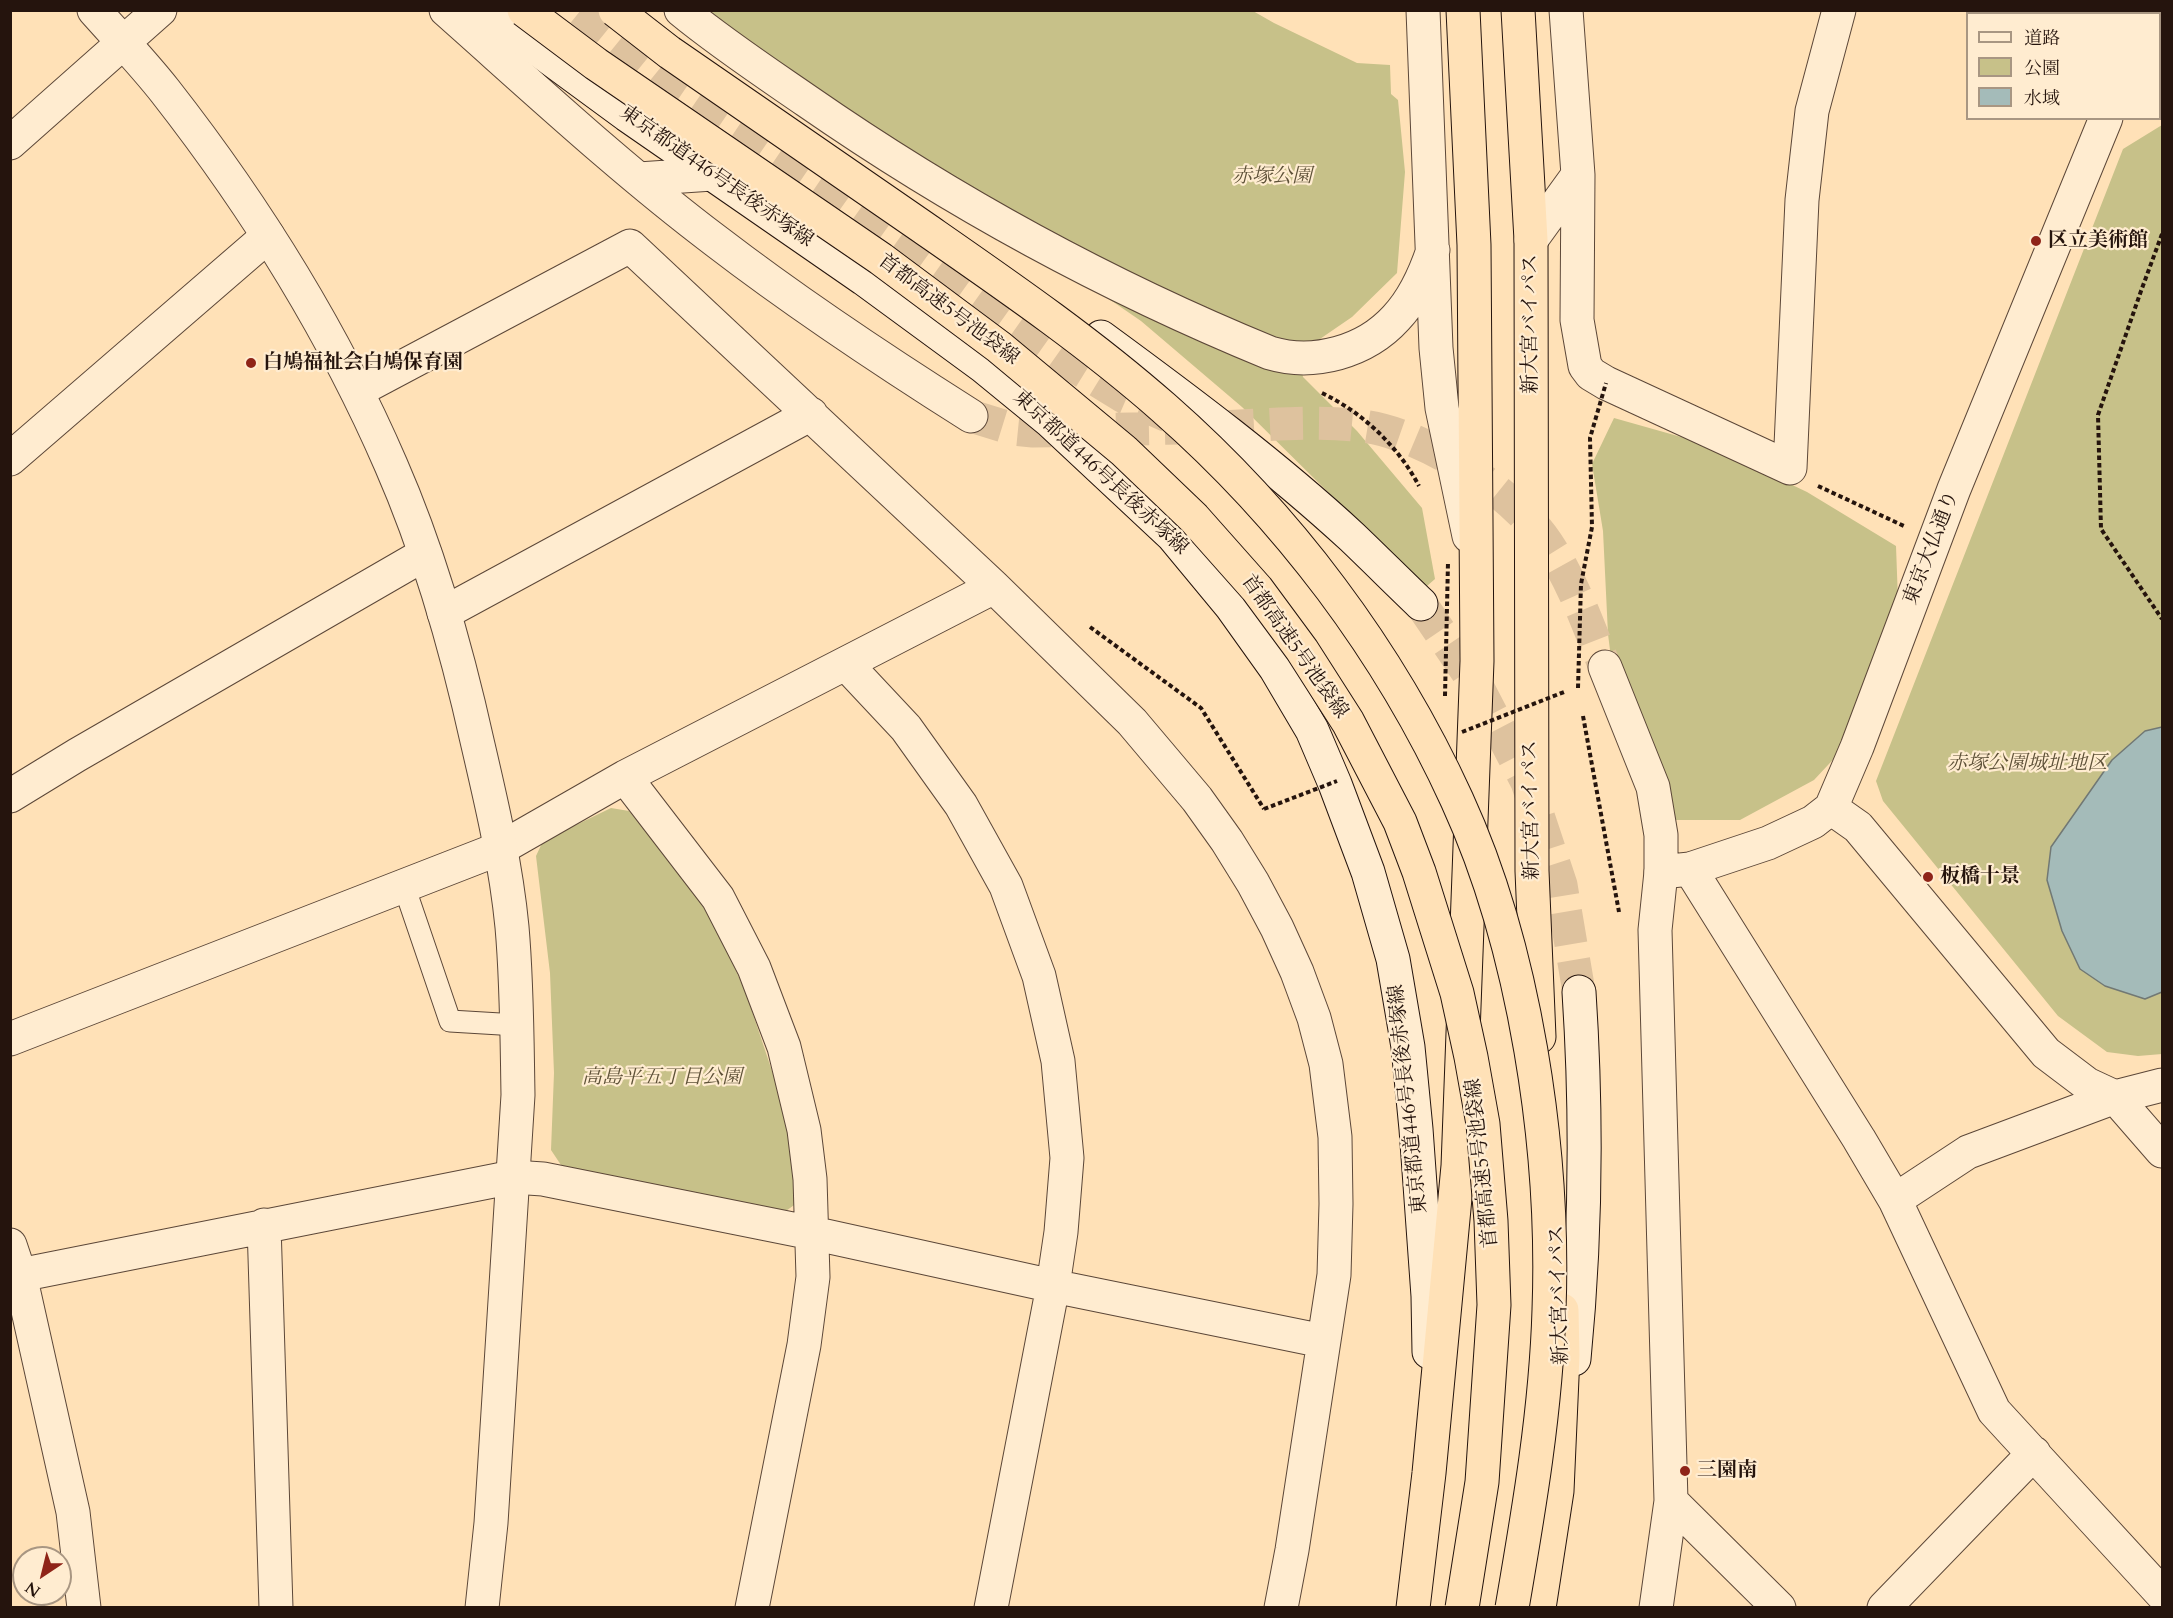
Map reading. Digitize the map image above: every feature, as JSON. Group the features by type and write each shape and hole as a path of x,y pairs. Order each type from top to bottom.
{"highway":[{"name":"首都高速5号池袋線","path":"524,10 596,64 881,259 999,347 1116,444 1194,518 1257,589 1302,650 1348,722 1400,822 1419,872 1456,993 1483,1124 1491,1221 1494,1305 1482,1482 1462,1608"},
{"path":"615,10 669,52 1023,297 1163,407 1269,512 1315,567 1360,628 1406,702 1458,801 1499,912 1527,1036 1542,1124 1548,1216 1549,1309 1537,1448 1512,1608"},
{"path":"1413,1608 1429,1473 1458,1166 1477,661 1462,568 1474,245 1463,10"},
{"name":"新大宮バイパス","path":"1518,10 1531,240 1532,871 1540,1052 1559,1245 1563,1355 1557,1491 1539,1608"}],"street":[{"path":"94,10 164,90 223,169 305,294 357,391 392,467 425,555 464,678 501,848 512,926 517,1025 518,1095 491,1523 482,1608"},
{"path":"10,143 160,10"},
{"path":"446,10 639,179 716,241 867,350 971,416"},
{"name":"東京都道446号長後赤塚線","path":"484,10 627,115 864,279 984,368 1050,421 1173,536 1231,606 1276,669 1312,730 1368,872 1393,958 1408,1047 1428,1296 1429,1473"},
{"path":"639,10 672,37 1060,306 1179,395 1351,536 1421,604"},
{"path":"681,10 853,133 974,209 1113,284 1194,322 1281,357 1316,358 1363,343 1382,331 1410,301 1427,269 1433,250"},
{"path":"1423,10 1436,348 1462,568"},
{"path":"1566,10 1578,175 1577,320 1585,366 1591,374 1606,383 1790,468 1802,200 1812,111 1839,10"},
{"name":"東京大仏通り","path":"1831,808 1857,747 1954,489 2105,120"},
{"path":"639,179 712,174"},
{"path":"1531,240 1578,175"},
{"path":"10,459 268,236"},
{"path":"357,391 630,246 994,587 1132,722 1197,799 1253,883 1277,928 1296,972 1314,1018 1326,1064 1335,1137 1334,1275 1281,1608"},
{"path":"444,612 811,414"},
{"path":"10,796 87,749 425,555"},
{"path":"10,1039 501,848 625,777 994,587"},
{"path":"846,664 906,728 962,805 1006,886 1039,976 1058,1061 1067,1158 1061,1232 1053,1286 991,1608"},
{"path":"1605,667 1653,787 1661,835 1675,870 1859,1138 1895,1200 1994,1411 2163,1594"},
{"path":"625,777 718,898 754,968 784,1047 804,1130 810,1179 813,1277 804,1345 752,1608"},
{"path":"1675,870 1768,843 1814,822 1831,808 1858,827 2046,1053 2087,1084 2115,1097 2163,1151"},
{"path":"1656,1608 1671,1501 1655,930 1675,870"},
{"path":"1557,1491 1572,1390 1580,1306 1585,1132 1584,1066 1579,992"},
{"path":"1895,1200 1968,1152 2115,1097 2163,1085"},
{"path":"84,1608 73,1512 15,1260 264,1225 513,1177 543,1179 812,1233 1053,1286 1323,1341"},
{"path":"264,1225 276,1608"},
{"path":"1884,1608 2034,1453"},
{"path":"1671,1501 1779,1608"}],"lane":[{"path":"404,886 450,1021 517,1025"}],"path":[{"path":"2163,234 2140,291 2098,415 2101,530 2163,619"},
{"path":"1580,699 1578,688 1581,584 1592,527 1590,438 1606,383"},
{"path":"1815,484 1908,528"},
{"path":"1445,703 1462,568"},
{"path":"1085,623 1201,708 1264,809"},
{"path":"1564,692 1578,688"},
{"path":"1582,710 1620,915"}],"green space":[{"name":"赤塚公園","path":"710,11 1253,11 1357,63 1390,65 1391,94 1398,100 1405,172 1397,273 1352,317 1298,354 1303,377 1357,431 1422,508 1435,579 1404,606 1394,595 1339,503 1242,407 1141,321 917,167 741,40"},
{"name":"赤塚公園城址地区","path":"2162,125 2162,1054 2138,1056 2107,1052 2058,1016 1883,801 1876,781 2123,149"},
{"path":"1614,418 1706,444 1807,492 1896,546 1899,628 1842,750 1814,780 1740,820 1675,820 1618,714 1608,634 1603,531 1592,464"},
{"name":"高島平五丁目公園","path":"611,808 629,811 693,889 723,942 746,993 780,1095 790,1145 797,1203 783,1213 563,1168 551,1150 554,1073 550,973 536,856 543,841"}],"water":[{"path":"2162,727 2162,992 2145,999 2105,986 2080,969 2062,931 2047,880 2051,847 2112,760 2145,731"}],"tunnel":[{"path":"581,10 673,85 839,198 1082,371 1124,397 1168,416"},
{"path":"971,416 1013,429 1033,431 1183,428"},
{"path":"1221,427 1310,423 1362,426 1411,440 1461,466 1507,499 1542,536 1570,583 1605,667"},
{"path":"1421,604 1478,688 1527,782 1561,885 1579,992"}],"place":[{"name":"区立美術館","path":"2036,241"},
{"name":"白鳩福祉会白鳩保育園","path":"251,363"},
{"name":"板橋十景","path":"1928,877"},
{"name":"三園南","path":"1685,1471"}]}
